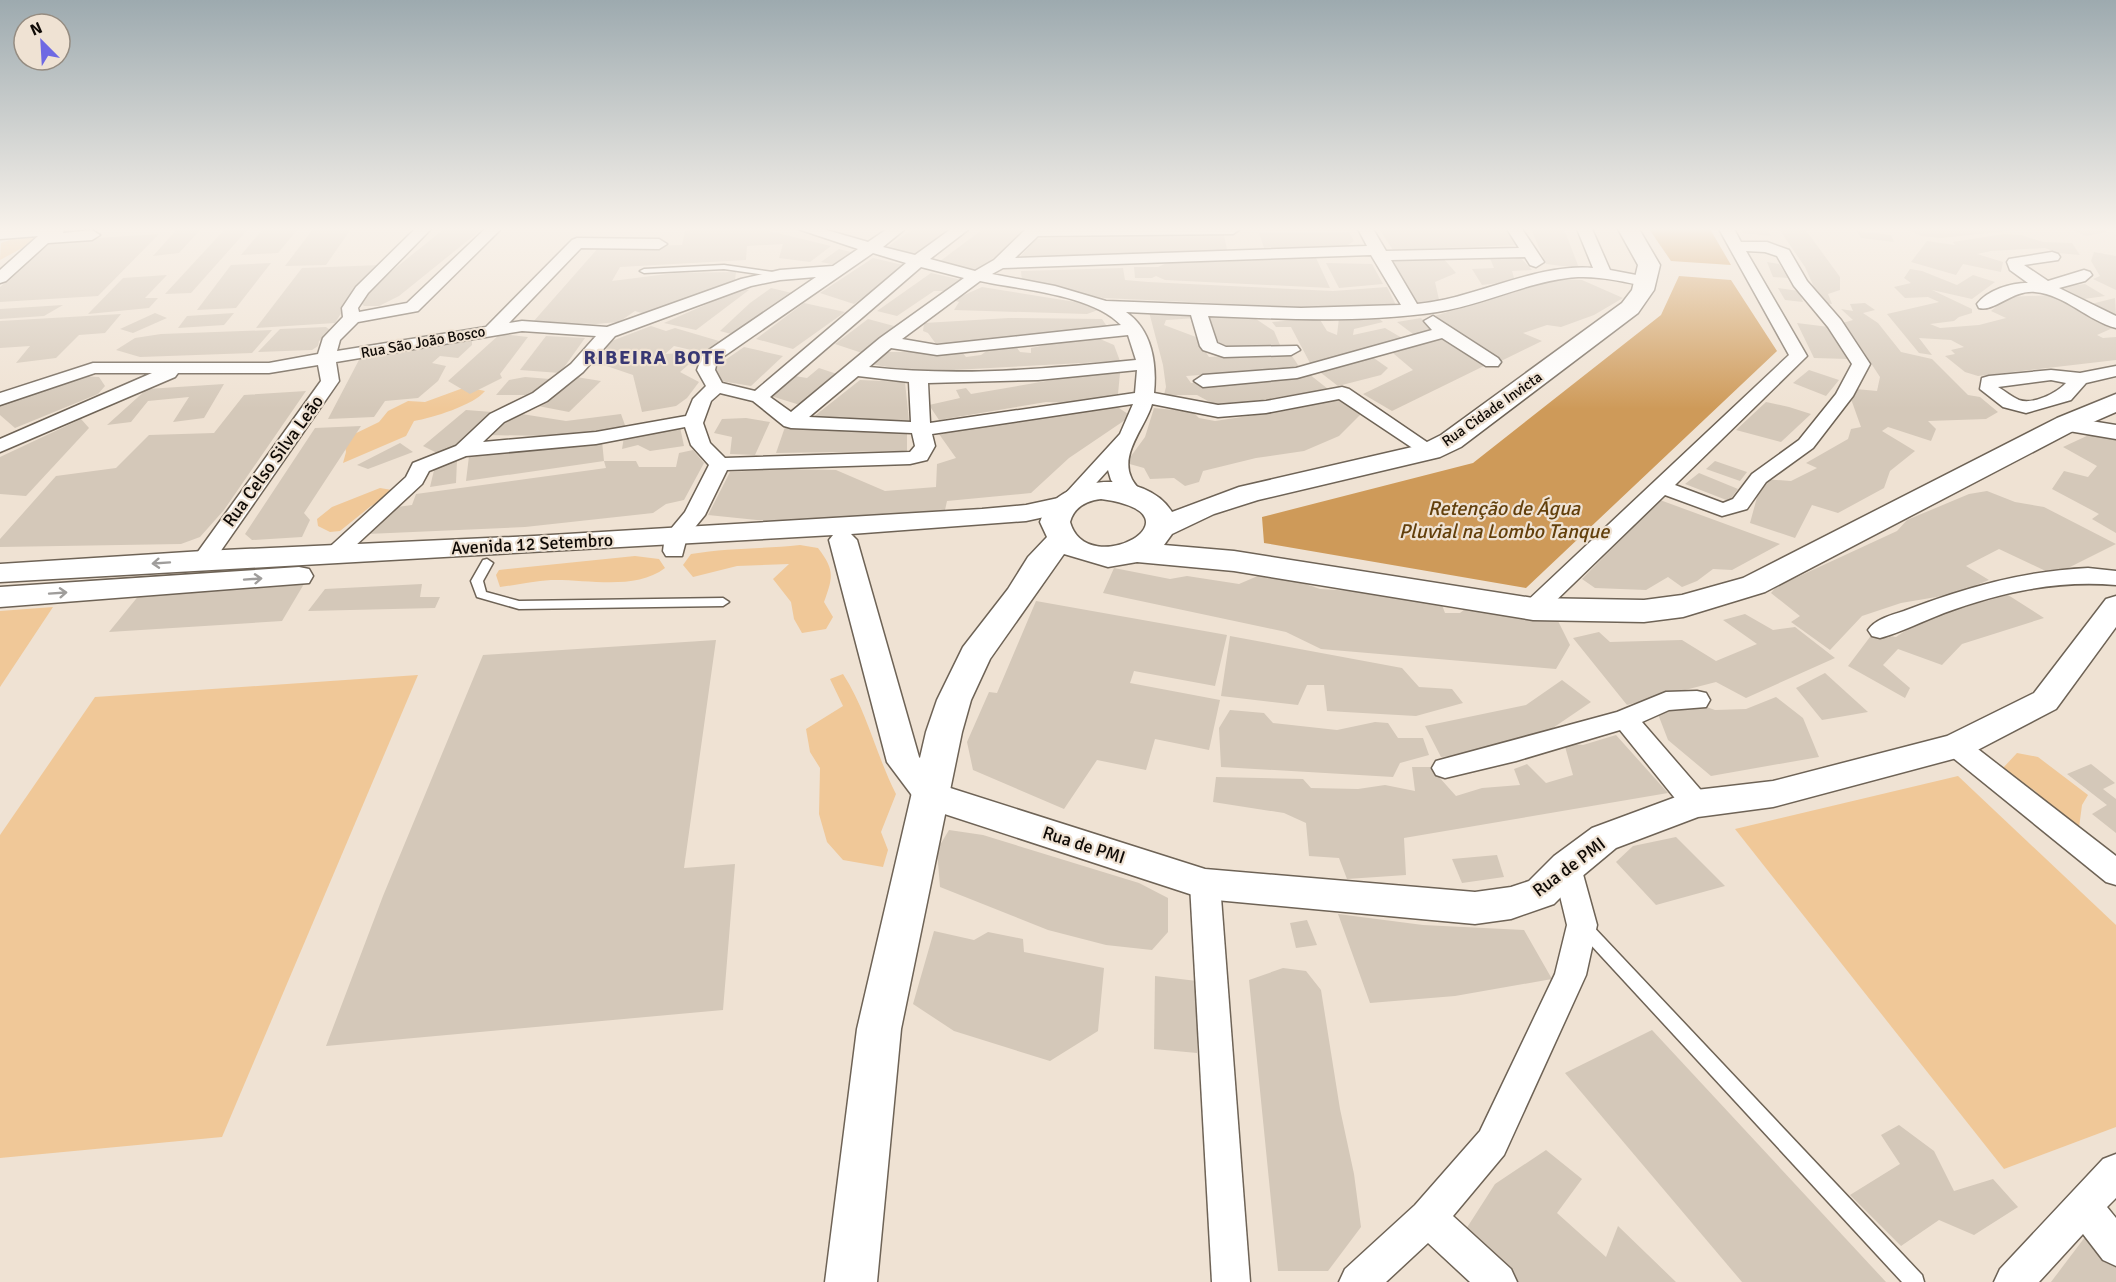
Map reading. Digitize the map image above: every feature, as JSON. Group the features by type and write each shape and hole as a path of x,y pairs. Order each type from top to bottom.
{"main road":[{"name":"Rua Cidade Invicta","path":"1152,538 1204,508 1249,493 1430,451 1451,441 1630,308 1643,289"},
{"path":"1020,596 1060,572 1152,538 1234,561 1533,609 1644,611 1683,606 1754,585 2066,424 2116,402"},
{"name":"Rua Cidade Invicta","path":"1063,518 1101,490 1139,496 1249,493"},
{"path":"1139,496 1161,516 1152,538"},
{"path":"1063,518 1072,546 1101,555"},
{"path":"851,1282 879,1029 932,796 944,732 954,700 975,655 1020,596 1063,518"}],"street":[{"path":"352,318 350,308 363,289"},
{"path":"326,359 332,338 352,318 412,307 431,289"},
{"path":"492,331 533,289"},
{"name":"Rua São João Bosco","path":"0,399 93,368 269,368 522,326 609,332 728,289"},
{"path":"811,289 709,358 705,366 706,374 716,387 759,397 790,422 939,429 1144,397 1218,411 1266,407 1342,393"},
{"path":"759,397 885,289"},
{"path":"790,422 886,342 959,289"},
{"path":"1031,289 1104,306 1285,313 1416,309 1464,303 1514,289"},
{"path":"1402,289 1416,309 1444,332 1492,362"},
{"path":"1533,609 1798,356 1760,289"},
{"path":"1662,487 1722,510 1740,504 1759,478 1806,444 1844,396 1861,364 1835,324 1805,289"},
{"path":"1985,304 2000,292 2011,289"},
{"path":"2048,289 2116,323"},
{"path":"1063,518 1139,419 1144,397 1143,343 1135,329 1124,317 1104,306"},
{"path":"1198,309 1209,346 1214,350 1224,352 1291,350"},
{"path":"886,342 937,350 1135,329"},
{"path":"463,450 497,418 540,397 577,368 609,332"},
{"path":"1203,381 1311,369 1444,332"},
{"name":"Rua Celso Silva Leão","path":"203,560 330,381 326,359"},
{"path":"853,370 918,378 1038,375 1145,364"},
{"path":"0,446 178,369"},
{"path":"1311,369 1342,393 1430,451"},
{"path":"2080,379 2116,371"},
{"path":"716,387 702,399 694,420 701,445 720,464 910,458 924,452 918,378"},
{"path":"333,554 415,480 420,467 463,450 596,438 694,420"},
{"path":"2066,424 2116,432"},
{"path":"1126,437 1117,468 1122,482 1139,496"},
{"path":"675,543 694,515 720,464"},
{"name":"Avenida 12 Setembro","path":"0,573 333,554 675,543 1063,518"},
{"path":"840,533 904,762 932,796"},
{"name":"Avenida 12 Setembro","path":"0,597 487,563 675,543"},
{"path":"1880,630 1921,611 2028,582 2097,575 2116,578"},
{"name":"Rua de PMI","path":"932,796 1205,884 1475,908 1511,903 1541,893 1567,867 1604,838 1696,804 1773,794 1956,746 2045,701 2116,606"},
{"path":"1445,768 1516,751 1624,719 1666,702 1697,700"},
{"path":"1624,719 1696,804"},
{"path":"1956,746 2116,873"},
{"path":"1358,1282 1428,1218 1492,1143 1570,975 1582,925 1567,867"},
{"path":"1205,884 1231,1282"},
{"path":"2013,1282 2116,1173"},
{"path":"2084,1206 2116,1247"},
{"path":"1428,1218 1498,1282"}],"lane":[{"path":"487,563 477,581 481,594 519,605 723,602"},
{"path":"1582,925 1915,1282"}],"shaded area":[{"path":"466,387 485,391 462,406 414,421 406,436 343,463 346,452 344,439 379,422 388,411 408,401 425,402"},
{"path":"380,488 392,490 392,496 371,506 340,531 330,532 318,526 317,519 332,507"},
{"path":"800,545 818,548 830,568 831,580 824,602 833,617 826,629 802,633 794,619 791,602 773,579 789,564 737,566 693,577 683,565 691,554"},
{"path":"635,556 659,559 665,568 653,575 625,582 551,580 500,587 496,575 499,570"},
{"path":"53,607 0,687 0,611"},
{"path":"843,674 859,703 896,794 881,832 888,850 883,867 843,860 827,842 819,814 820,768 810,752 806,729 843,706 830,679"},
{"path":"418,675 222,1137 0,1158 0,835 95,697"},
{"path":"2017,753 2038,757 2088,795 2082,805 2078,835 2035,791 2002,769"},
{"path":"1958,776 2116,925 2116,1127 2004,1169 1735,829"}],"water":[{"name":"Retenção de Água Pluvial na Lombo Tanque","path":"1673,289 1737,289 1777,351 1526,588 1264,543 1262,517 1473,463 1661,315"}],"building":[{"path":"0,289 105,289 98,296 0,302"},
{"path":"112,289 154,289 145,298 158,298 149,308 88,314"},
{"path":"170,289 195,289 191,293 165,294"},
{"path":"213,289 251,289 236,308 197,310"},
{"path":"286,289 356,289 335,323 256,328"},
{"path":"371,289 408,289 379,306 364,306 361,303"},
{"path":"562,289 712,289 645,314 635,311 619,322 596,324 533,322"},
{"path":"741,289 749,290 696,330 664,323"},
{"path":"770,289 792,293 735,335 720,331 750,303"},
{"path":"826,289 875,289 854,304 820,293"},
{"path":"909,289 951,289 934,291 897,316 877,311"},
{"path":"978,289 993,289 1088,304 1098,310 1087,314 954,310 959,302 953,300"},
{"path":"1057,289 1288,289 1333,291 1388,289 1397,307 1300,307 1103,298"},
{"path":"1408,289 1437,289 1440,304 1418,303"},
{"path":"1525,289 1602,289 1623,298 1594,315 1561,327 1547,325 1523,333 1542,341 1499,362 1458,340 1431,317"},
{"path":"1778,289 1799,291 1803,302 1785,300"},
{"path":"1815,289 1840,289 1828,294 1832,304 1821,303"},
{"path":"1896,289 1986,289 1972,299 1932,290 1972,309 1972,313 1954,321 1930,324 1940,328 1979,325 2006,318 1991,311 2007,297 2054,295 2115,327 2097,335 2103,338 2116,337 2116,360 1978,376 1965,372 1945,356 1955,354 1951,350 1964,347 1951,340 1919,338 1932,355 1919,353 1887,314 1939,302 1928,297 1905,298"},
{"path":"2065,289 2093,289 2105,296 2084,299"},
{"path":"2115,298 2116,315 2091,304"},
{"path":"804,303 845,312 793,349 756,339"},
{"path":"1865,303 1875,310 1863,313 1878,323 1901,352 1932,359 1968,395 1980,397 1998,412 1986,419 1928,421 1936,429 1931,441 1888,427 1882,431 1915,451 1890,471 1884,488 1838,513 1812,505 1795,538 1750,523 1762,479 1791,481 1817,468 1806,463 1848,439 1851,429 1861,427 1851,399 1856,389 1877,391 1880,377 1855,339 1839,324 1853,320 1841,309 1853,311 1850,304"},
{"path":"63,305 44,316 0,319 0,309"},
{"path":"1149,312 1193,312 1197,318 1166,320 1164,325 1196,337 1209,357 1271,353 1292,356 1300,368 1186,376 1191,383 1309,374 1328,389 1219,407 1197,395 1164,395 1166,387 1163,365"},
{"path":"155,313 167,318 133,333 120,329"},
{"path":"234,313 224,325 178,328 187,316"},
{"path":"121,314 105,333 79,335 56,358 16,363 30,346 0,348 0,321"},
{"path":"1209,316 1253,317 1274,331 1280,345 1218,347"},
{"path":"1376,316 1383,322 1354,329 1353,335 1385,328 1402,338 1310,363 1291,327 1276,327 1272,322 1319,318 1327,331 1337,335 1339,318"},
{"path":"1009,318 1102,319 1108,328 936,344 928,333 923,331 924,323"},
{"path":"1421,318 1434,330 1413,334 1397,322"},
{"path":"868,319 894,326 862,353 835,344"},
{"path":"1797,323 1829,327 1848,359 1814,358"},
{"path":"651,326 666,331 675,328 719,341 704,353 674,346 665,354 681,353 696,358 680,372 699,382 687,398 676,406 642,412 633,375 586,359 609,342"},
{"path":"326,327 330,330 328,335 312,350 258,352 280,329"},
{"path":"272,330 252,353 140,357 116,350 135,338 161,334"},
{"path":"500,334 528,337 500,374 502,378 470,394 448,381"},
{"path":"546,336 585,338 560,373 520,370"},
{"path":"1441,337 1486,365 1392,411 1363,394 1413,370 1387,348"},
{"path":"472,339 472,345 458,358 440,356 432,363 446,366 438,381 418,398 385,401 374,417 328,419 360,358"},
{"path":"1100,339 1114,345 1120,361 916,372 871,364 886,352 962,352 966,357 981,355 991,348 1015,345 1020,352 1031,353 1031,348 1065,341"},
{"path":"744,347 783,356 751,386 721,381 715,367"},
{"path":"1371,356 1388,368 1381,375 1338,386 1316,369"},
{"path":"819,368 840,375 800,405 771,396 795,376 807,378"},
{"path":"1809,370 1839,380 1826,396 1793,383"},
{"path":"1120,373 1118,394 1071,403 1046,402 939,420 929,405 960,398 956,390 966,388 971,394 1081,375"},
{"path":"81,376 99,377 105,386 98,394 15,428 0,415 0,405"},
{"path":"570,376 601,381 569,412 538,406"},
{"path":"525,377 550,379 543,393 496,395 509,380"},
{"path":"860,380 905,382 909,421 812,418"},
{"path":"224,384 204,418 173,422 189,397 148,401 131,422 107,425 147,389"},
{"path":"306,391 224,510 200,537 181,544 0,547 0,539 56,476 116,468 149,435 214,433 244,395"},
{"path":"1340,399 1362,413 1339,436 1304,451 1256,458 1203,471 1199,482 1185,486 1174,478 1150,479 1144,468 1126,463 1145,437 1154,408 1193,412 1199,418 1215,421 1288,410"},
{"path":"1766,402 1811,414 1781,442 1736,430"},
{"path":"1116,406 1131,416 1069,458 1031,493 947,501 945,510 885,517 775,522 708,515 730,472 780,469 836,470 885,491 936,487 937,464 956,458 939,434"},
{"path":"466,410 492,412 461,443 439,454 423,446"},
{"path":"509,412 566,421 621,414 626,428 592,434 485,435"},
{"path":"746,418 770,422 755,455 730,454 732,437 714,433 722,419"},
{"path":"81,419 89,428 26,496 0,494 0,457"},
{"path":"361,426 304,513 310,520 302,537 252,540 245,534 315,428"},
{"path":"680,427 684,446 650,451 638,445 622,449 624,437"},
{"path":"785,427 907,433 907,451 776,453"},
{"path":"2091,434 2116,437 2116,533 2092,519 2099,514 2052,489 2064,471 2088,477 2097,466 2063,447"},
{"path":"602,441 604,461 466,481 469,456"},
{"path":"400,443 413,452 368,469 357,465"},
{"path":"693,450 704,463 684,500 666,504 653,513 525,527 367,534 375,518 391,515 390,508 412,505 416,494 606,468 604,461 636,461 639,467 676,467 679,453"},
{"path":"457,460 456,483 430,487 435,466"},
{"path":"1715,461 1747,472 1740,481 1706,469"},
{"path":"1699,473 1738,489 1729,501 1685,484"},
{"path":"1987,491 2015,502 2044,507 2116,544 2054,575 1999,549 1966,566 1989,580 1954,594 1901,603 1862,616 1830,650 1791,622 1800,616 1771,593 1776,587 1897,531 1907,520 1969,494"},
{"path":"1660,500 1780,544 1732,570 1713,569 1697,581 1682,587 1668,577 1646,590 1595,588 1582,579"},
{"path":"1114,568 1170,579 1187,576 1239,584 1260,575 1297,581 1320,589 1403,594 1442,605 1445,613 1460,613 1466,608 1549,614 1558,621 1570,645 1556,669 1321,649 1286,632 1103,593"},
{"path":"304,584 282,621 109,632 140,594"},
{"path":"422,584 420,597 440,597 435,608 308,611 325,589"},
{"path":"2008,595 2044,618 1962,644 1942,665 1898,649 1883,665 1910,688 1905,698 1848,666 1873,633 1896,637 1924,618"},
{"path":"1036,601 1227,635 1215,686 1134,671 1130,683 1220,700 1209,750 1155,739 1146,770 1097,760 1064,809 973,770 967,742 989,692 997,693"},
{"path":"1745,614 1773,630 1795,627 1835,658 1746,698 1716,682 1627,705 1573,638 1599,632 1610,642 1682,640 1716,661 1757,644 1723,620"},
{"path":"1230,636 1402,668 1419,687 1452,689 1463,703 1416,716 1327,711 1324,685 1307,685 1298,705 1221,696"},
{"path":"716,640 684,868 735,864 723,1010 326,1046 383,896 483,655"},
{"path":"1825,673 1868,712 1822,720 1796,688"},
{"path":"1562,680 1591,702 1544,734 1498,751 1441,757 1425,726 1526,705"},
{"path":"1776,697 1803,718 1819,757 1711,776 1668,740 1656,709 1701,705 1715,710 1746,709"},
{"path":"1230,710 1264,713 1273,723 1337,730 1375,722 1388,723 1398,738 1423,738 1429,755 1400,763 1393,777 1221,767 1219,728"},
{"path":"1616,735 1668,793 1404,838 1406,875 1347,879 1339,858 1309,856 1306,823 1284,813 1213,802 1216,777 1303,779 1311,788 1358,789 1385,785 1415,791 1412,767 1430,767 1456,796 1482,788 1520,785 1514,769 1527,764 1546,783 1573,775 1564,743 1583,745"},
{"path":"2091,764 2115,783 2103,789 2116,799 2116,833 2092,814 2107,805 2067,774"},
{"path":"949,830 983,835 1139,883 1168,898 1168,932 1152,950 1106,945 1048,930 940,887 937,850"},
{"path":"1676,837 1725,886 1656,905 1616,862 1633,846"},
{"path":"1497,855 1504,877 1462,883 1452,859"},
{"path":"1338,914 1423,925 1524,930 1552,979 1455,996 1370,1003"},
{"path":"1307,920 1317,945 1296,948 1290,923"},
{"path":"934,931 974,940 988,932 1023,939 1024,952 1104,968 1098,1031 1050,1061 954,1031 913,1004"},
{"path":"1283,968 1306,971 1321,990 1340,1109 1354,1174 1361,1227 1328,1271 1278,1271 1249,980"},
{"path":"1155,976 1197,981 1197,1053 1154,1049"},
{"path":"1652,1030 1886,1282 1742,1282 1565,1073"},
{"path":"1899,1125 1934,1151 1954,1191 1993,1179 2018,1207 1974,1235 1939,1220 1901,1246 1850,1195 1900,1164 1881,1135"},
{"path":"1546,1150 1582,1179 1557,1213 1606,1257 1618,1226 1676,1282 1507,1282 1459,1240 1495,1184"},
{"path":"2085,1237 2116,1261 2116,1282 2051,1282"}],"district":[{"name":"RIBEIRA BOTE","path":"655,357"}]}
